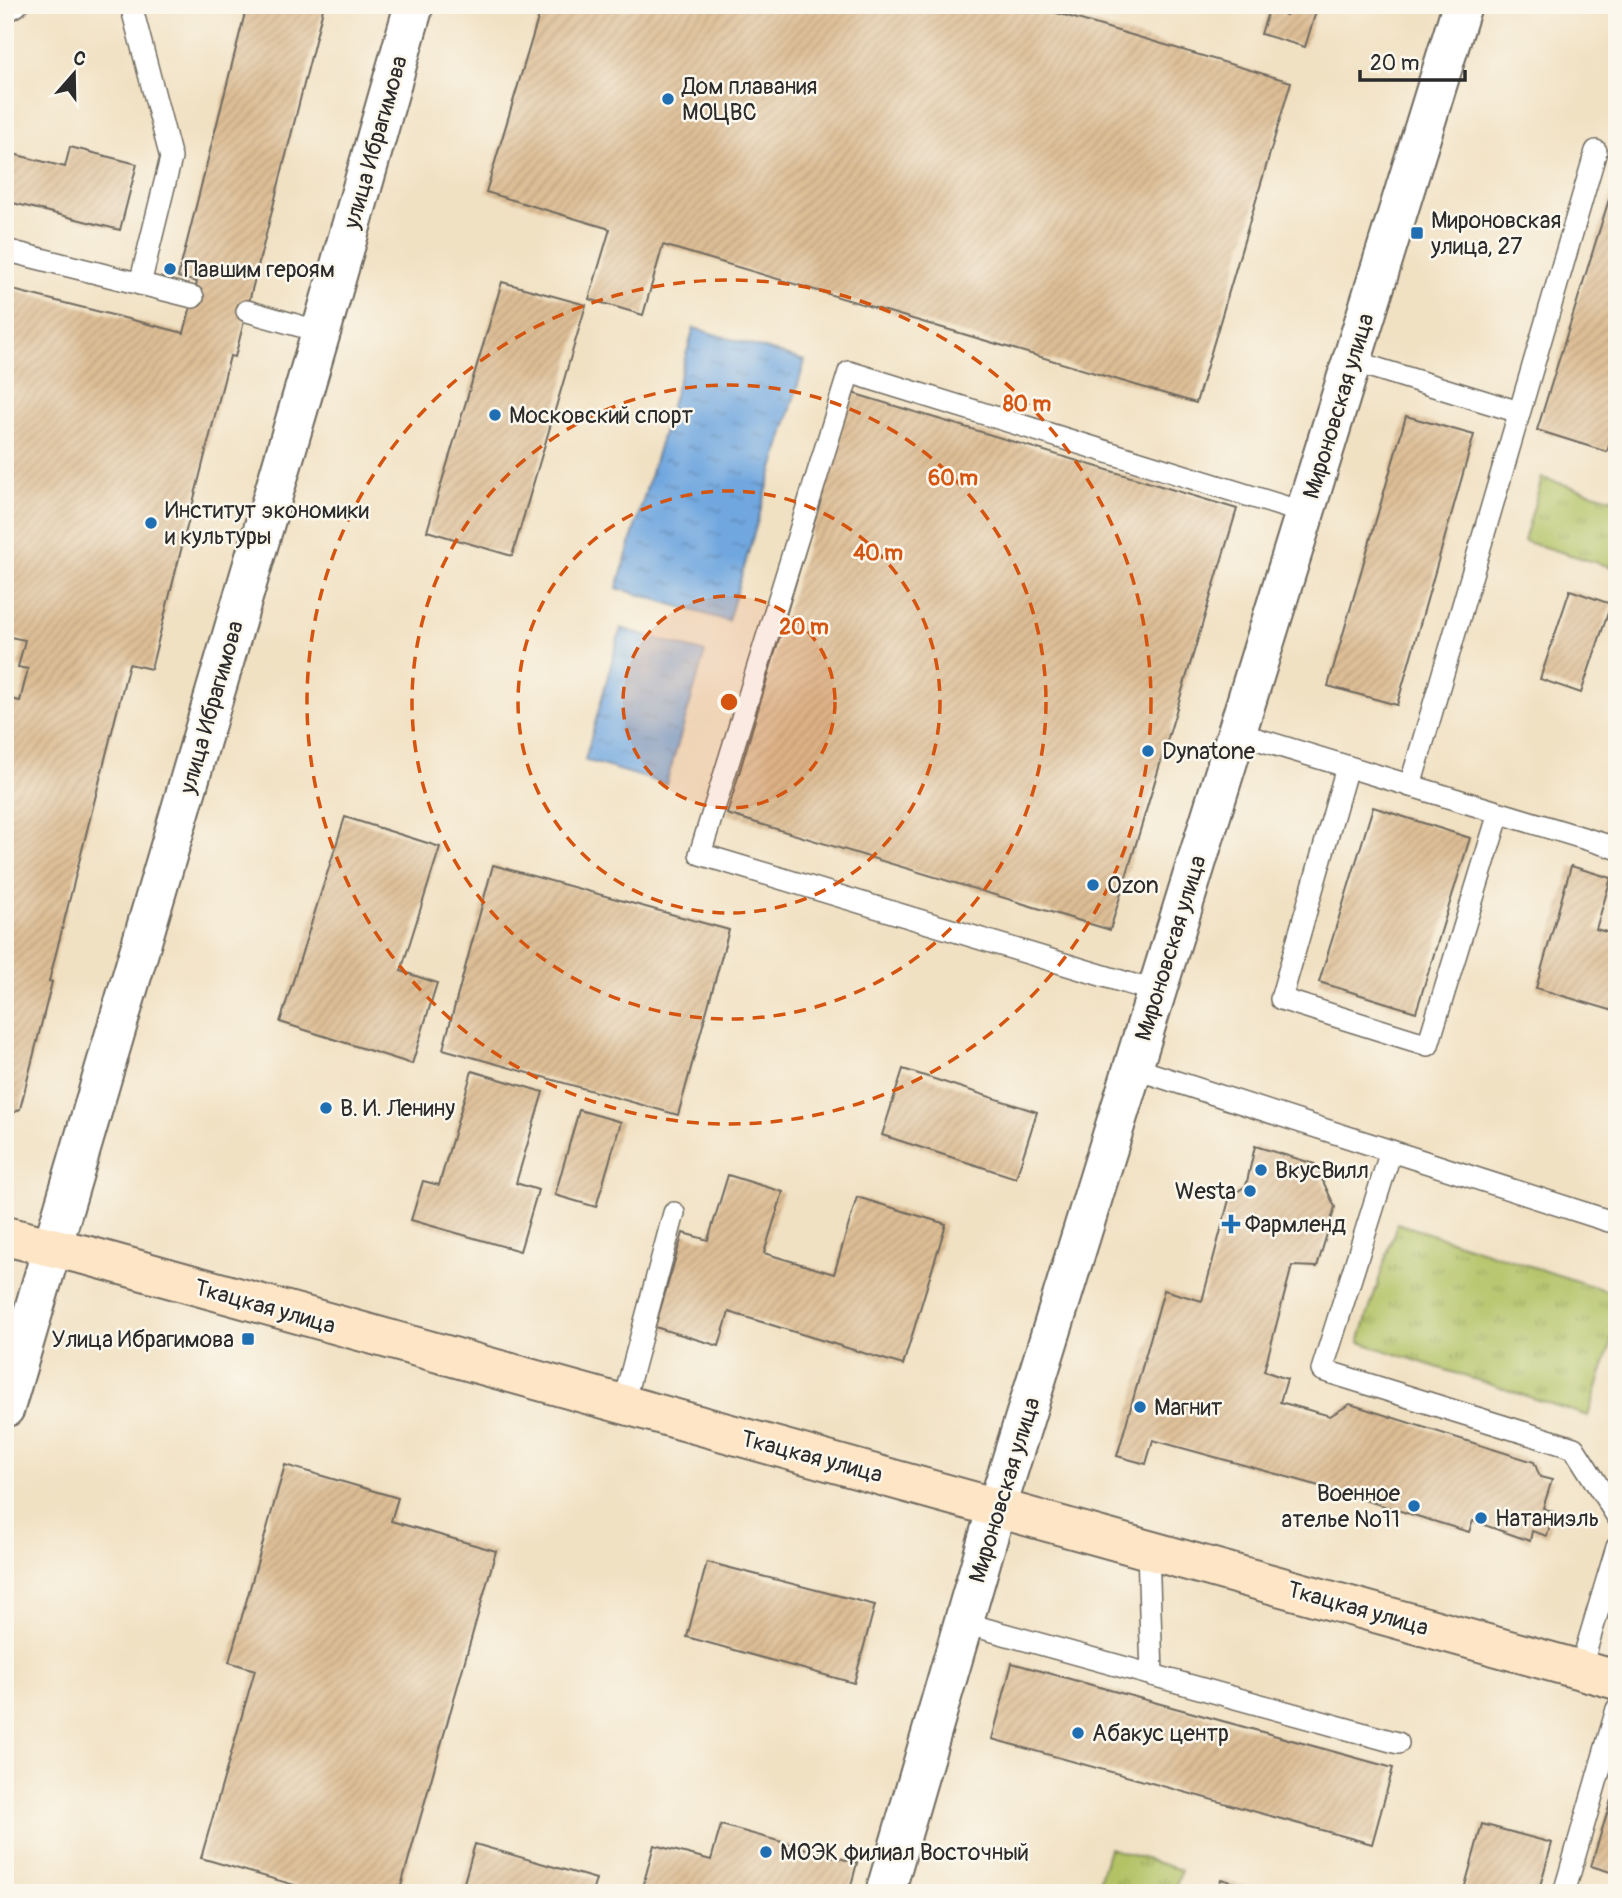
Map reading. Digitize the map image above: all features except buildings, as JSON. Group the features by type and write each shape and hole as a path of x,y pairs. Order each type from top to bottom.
{"street":[{"name":"улица Ибрагимова","path":"5,1408 321,332 414,5"},
{"name":"Мироновская улица","path":"885,1893 997,1507 1462,5"},
{"name":"Ткацкая улица","path":"5,1236 624,1404 1617,1680"}],"lane":[{"path":"5,12 17,5"},
{"path":"131,5 171,158 140,284"},
{"path":"1410,786 1596,151"},
{"path":"5,250 193,297"},
{"path":"247,310 321,332"},
{"path":"1352,361 1519,412"},
{"path":"1157,992 700,854 849,372 1305,513"},
{"path":"1237,733 1616,848"},
{"path":"1348,767 1281,999 1428,1045 1499,813"},
{"path":"1133,1068 1609,1221"},
{"path":"1391,1151 1322,1370 1574,1448 1617,1516"},
{"path":"624,1404 674,1213"},
{"path":"1580,1670 1617,1547"},
{"path":"1148,1549 1152,1675"},
{"path":"964,1623 1398,1743"},
{"path":"1564,1893 1609,1770 1617,1709"}],"green space":[{"path":"1542,478 1617,500 1617,559 1614,568 1524,541"},
{"path":"1397,1223 1617,1294 1617,1325 1588,1416 1359,1342"},
{"path":"1109,1848 1181,1870 1174,1893 1096,1892"}],"water":[{"path":"694,328 805,361 728,621 617,588"},
{"path":"621,628 705,653 666,784 585,760"}],"place":[{"name":"Дом плавания МОЦВС","path":"668,99"},
{"name":"Мироновская улица, 27","path":"1417,233"},
{"name":"Павшим героям","path":"170,269"},
{"name":"Московский спорт","path":"495,415"},
{"name":"Институт экономики и культуры","path":"151,523"},
{"name":"Dynatone","path":"1148,751"},
{"name":"Ozon","path":"1093,885"},
{"name":"В. И. Ленину","path":"326,1108"},
{"name":"ВкусВилл","path":"1261,1170"},
{"name":"Westa","path":"1250,1191"},
{"name":"Фармленд","path":"1231,1224"},
{"name":"Улица Ибрагимова","path":"248,1339"},
{"name":"Магнит","path":"1140,1407"},
{"name":"Военное ателье №11","path":"1414,1506"},
{"name":"Натаниэль","path":"1481,1518"},
{"name":"Абакус центр","path":"1078,1733"},
{"name":"МОЭК филиал Восточный","path":"766,1852"}]}
